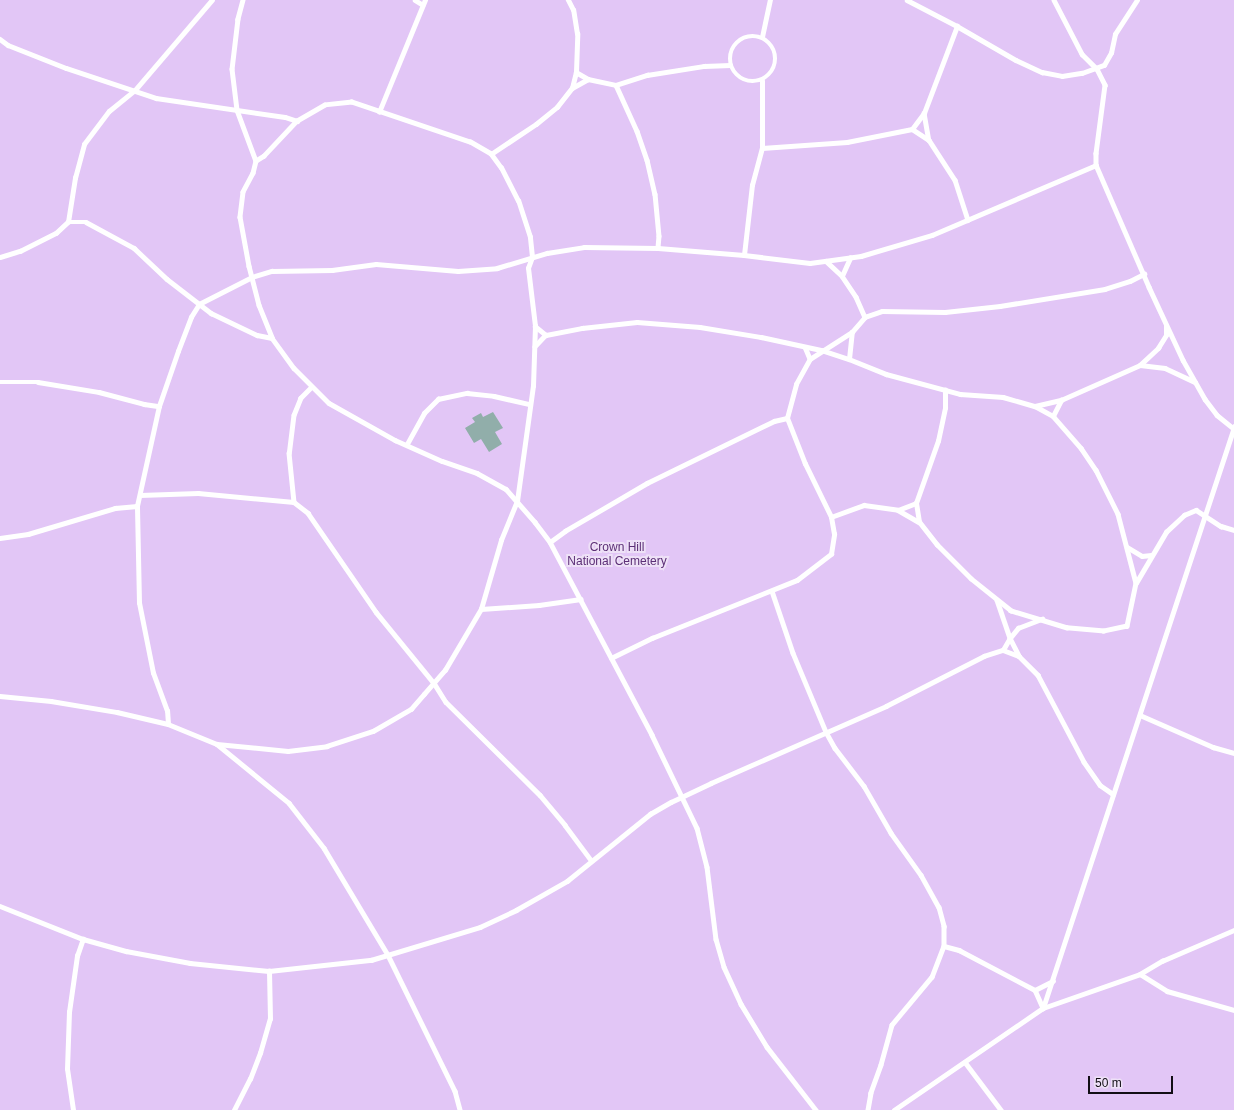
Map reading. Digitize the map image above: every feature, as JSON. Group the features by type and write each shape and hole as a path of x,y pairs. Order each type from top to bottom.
{"lane":[{"path":"0,257 20,251 56,233 68,222 75,178 84,144 109,111 136,90 212,0"},
{"path":"243,0 238,19 232,69 237,110 256,161 253,173 243,192 240,216 246,254 259,305 272,338 294,368 329,403 395,440 407,444 442,461 477,473 506,489 550,542 652,735 697,828 707,868 716,939 724,966 741,1004 767,1047 816,1110"},
{"path":"379,112 424,2 415,0"},
{"path":"568,0 573,10 577,34 576,72 572,88"},
{"path":"762,37 770,0"},
{"path":"906,0 957,26 1016,60 1042,72 1062,76 1098,69 1104,65 1111,53 1115,34 1137,0"},
{"path":"1043,1008 1234,428 1217,415 1195,382 1166,323 1096,165 1096,153 1105,85 1098,69 1082,54 1054,0"},
{"path":"762,148 847,142 912,129 924,113 957,26"},
{"path":"753,35 762,37 772,45 776,60 774,69 762,81 744,81 734,73 730,65 730,53 736,42 743,37 753,35"},
{"path":"0,39 8,44 60,65 156,98 285,117 297,121"},
{"path":"576,72 588,79 616,85 647,75 704,66 730,65"},
{"path":"491,154 536,124 557,107 572,88 588,79"},
{"path":"744,255 752,185 762,148 762,81"},
{"path":"616,85 637,131 655,194 659,236 658,248"},
{"path":"0,696 51,701 117,712 168,724 217,744 288,751 327,746 373,732 411,708 445,670 481,609 500,540 517,501 530,404 534,386 535,326 528,268 532,257 530,238 518,201 501,168 491,154 470,142 352,102 325,105 297,121 264,156 256,161"},
{"path":"924,113 929,140 955,180 968,220"},
{"path":"912,129 929,140"},
{"path":"168,724 167,711 153,673 139,603 137,506 159,406 191,317 200,304 252,277 272,271 332,270 376,264 458,270 497,268 532,257 584,247 658,248 744,255 810,263 850,258 932,235 1096,165"},
{"path":"68,222 86,222 134,248 167,279 211,313 257,336 272,338"},
{"path":"842,276 850,258"},
{"path":"826,261 842,276 856,297 865,317"},
{"path":"611,658 652,638 797,580 832,554 834,534 831,517 805,464 788,418 796,384 810,359 821,350 852,332 865,317 882,311 945,312 1000,306 1105,289 1130,281 1144,274"},
{"path":"535,347 546,335 582,328 637,322 700,327 761,337 821,350 849,359 886,374 960,394 1002,397 1035,406 1053,416 1096,470 1118,514 1136,583"},
{"path":"1035,406 1061,400 1140,365 1158,348 1166,334 1166,323"},
{"path":"535,326 546,335"},
{"path":"849,359 852,332"},
{"path":"805,347 810,359"},
{"path":"1140,365 1165,368 1195,382"},
{"path":"0,382 38,382 99,392 144,404 159,406"},
{"path":"294,502 289,453 294,415 301,398 312,387"},
{"path":"919,522 916,504 938,441 945,408 945,390"},
{"path":"407,444 424,413 438,399 467,393 494,396 530,404"},
{"path":"1053,416 1061,400"},
{"path":"550,542 565,531 648,483 774,421 788,418"},
{"path":"140,495 198,493 268,501 294,502 308,513 376,612 434,683 446,702 540,795 591,860"},
{"path":"898,510 916,504"},
{"path":"831,517 864,505 898,510 919,522 937,545 970,579 1011,611 1042,619 1067,628 1104,631 1127,626 1136,583 1151,555 1166,532 1184,515 1196,510 1221,526 1234,530"},
{"path":"0,538 28,534 115,508 137,506"},
{"path":"1127,547 1142,556 1151,555"},
{"path":"772,591 793,653 826,732 835,748 864,786 891,833 921,875 939,907 944,926 944,946 932,977 892,1026 871,1093 868,1110"},
{"path":"996,598 1010,638 1019,656 1038,675 1084,762 1100,785 1113,794"},
{"path":"481,609 539,605 581,599"},
{"path":"1003,650 1018,628 1042,619"},
{"path":"0,906 83,939 126,951 190,963 269,971 371,960 480,927 516,910 566,881 650,814 682,796 886,706 984,656 1003,650 1019,656"},
{"path":"1140,715 1213,747 1234,753"},
{"path":"217,744 289,802 324,848 388,955 455,1091 460,1110"},
{"path":"894,1110 1043,1008 1140,974 1162,961 1234,930"},
{"path":"73,1110 67,1068 69,1012 77,956 83,939"},
{"path":"944,946 959,950 1035,990 1043,1008"},
{"path":"234,1110 257,1060 270,1019 269,971"},
{"path":"1140,974 1168,991 1234,1010"},
{"path":"1035,990 1053,981"},
{"path":"965,1062 1001,1110"}],"green space":[{"name":"Crown Hill National Cemetery","path":"0,0 1234,0 1234,1110 0,1110"}],"building":[{"path":"493,412 503,428 495,432 502,444 489,452 481,439 474,443 465,428 475,422 472,418 481,413 483,417"}]}
